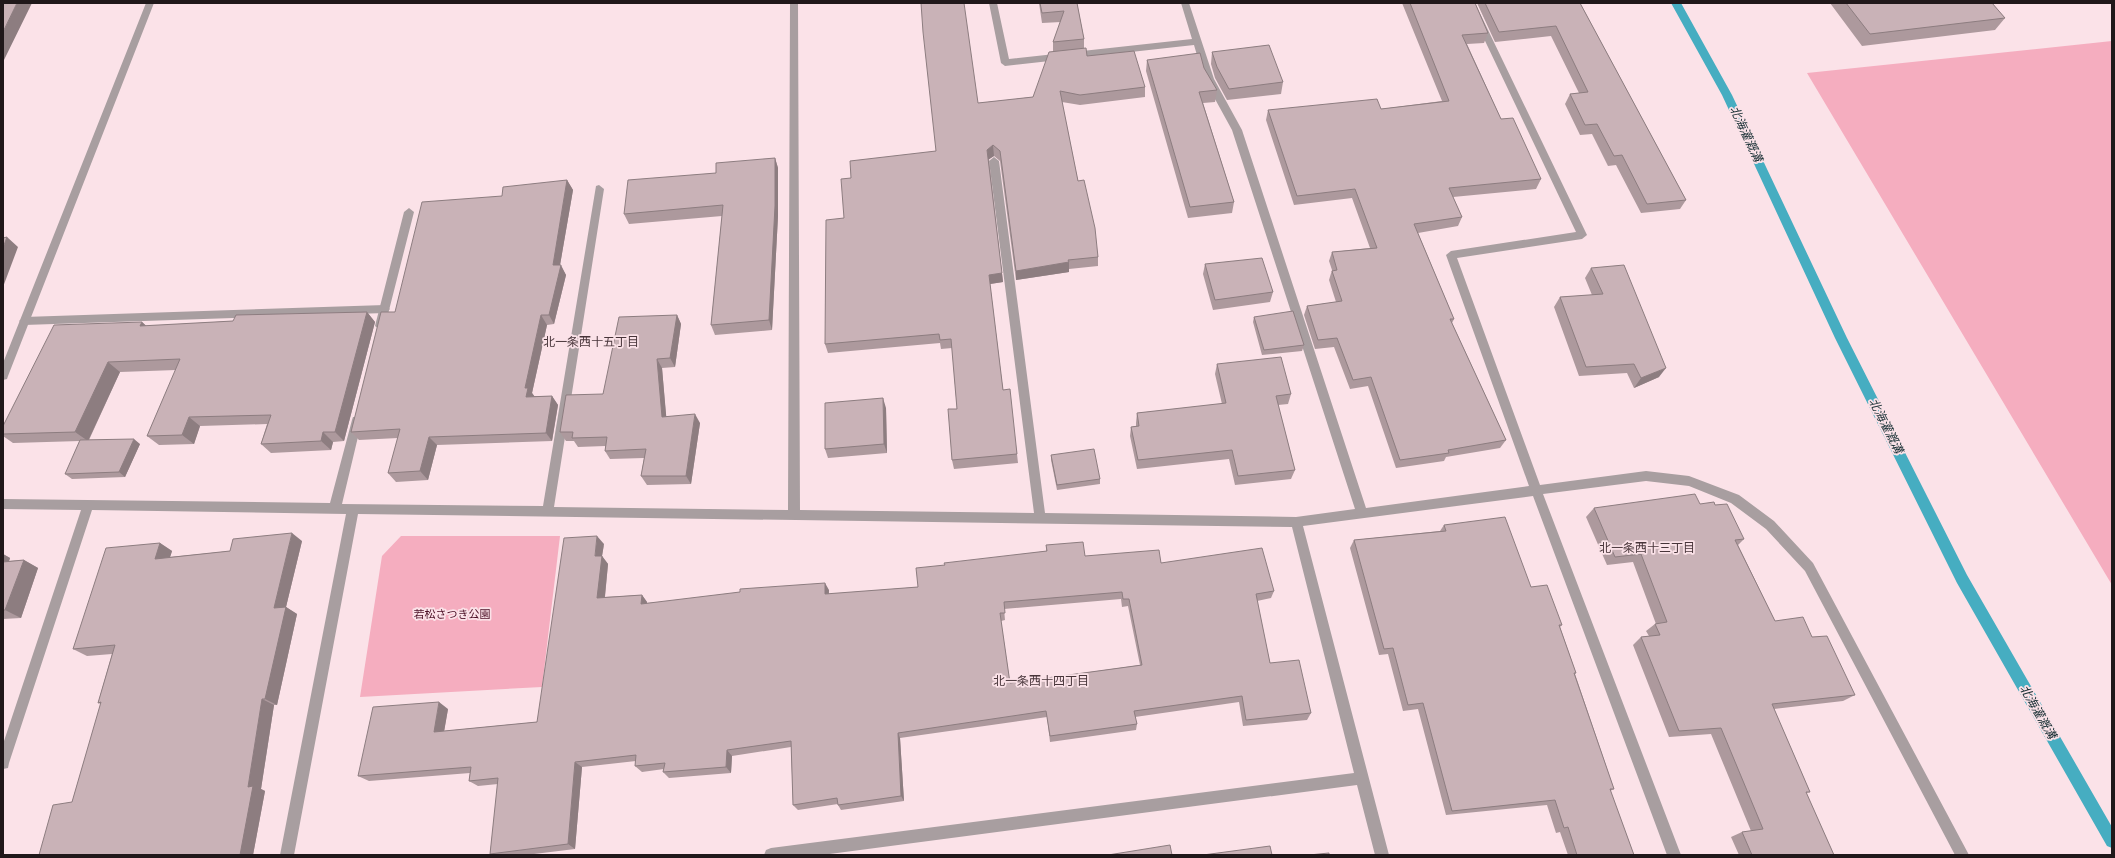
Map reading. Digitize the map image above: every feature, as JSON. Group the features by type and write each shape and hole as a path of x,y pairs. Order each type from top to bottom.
{"street":[{"path":"3,376 150,3"},
{"path":"794,3 794,515"},
{"path":"993,3 1005,63 1196,42"},
{"path":"1185,3 1196,42 1209,79 1237,130 1362,513"},
{"path":"1471,3 1582,235 1450,255 1536,490 1674,855"},
{"path":"994,162 1040,518"},
{"path":"548,511 599,189"},
{"path":"377,340 409,212"},
{"path":"24,321 385,309"},
{"path":"335,508 360,409"},
{"path":"3,504 1296,522 1646,476 1689,481 1735,499 1770,525 1810,567 1962,855"},
{"path":"3,763 88,505"},
{"path":"287,855 353,508"},
{"path":"1296,522 1382,855"},
{"path":"771,855 1362,778"}],"green space":[{"path":"2112,41 2112,585 1807,73"},
{"name":"若松さつき公園","path":"401,536 560,536 542,687 360,697 382,556"}],"building":[{"path":"3,3 17,3 3,32"},
{"path":"921,3 964,3 978,103 1033,97 1049,52 1086,48 1087,56 1134,51 1145,87 1080,95 1060,91 1078,181 1084,180 1095,228 1098,257 1068,260 1069,262 1016,271 1000,151 993,145 987,150 1002,273 989,275 1003,390 1010,389 1017,454 952,460 948,409 957,409 951,339 940,340 939,334 825,344 826,220 844,218 841,179 851,178 850,161 936,151"},
{"path":"1040,3 1077,3 1084,39 1053,42 1064,11 1042,13"},
{"path":"1410,3 1475,3 1488,33 1462,35 1501,119 1513,118 1541,179 1449,188 1462,217 1414,224 1454,319 1450,319 1506,440 1448,450 1449,453 1400,460 1371,377 1353,380 1337,338 1318,340 1307,306 1342,301 1332,271 1337,270 1332,252 1377,248 1355,189 1297,196 1268,110 1377,99 1381,109 1449,101"},
{"path":"1485,3 1580,3 1686,200 1647,204 1622,155 1614,156 1597,124 1585,125 1570,94 1588,92 1556,26 1499,32"},
{"path":"1846,3 1992,3 2005,18 1870,34"},
{"path":"1269,45 1283,82 1229,89 1217,67 1212,52"},
{"path":"1200,53 1204,68 1217,90 1199,92 1234,202 1190,207 1147,60"},
{"path":"775,158 775,206 769,320 711,325 723,205 624,214 628,180 716,173 716,163"},
{"path":"567,180 553,265 561,265 549,315 541,315 525,388 528,388 526,397 552,396 546,433 429,437 420,471 388,473 400,429 351,432 381,312 395,312 422,202 502,196 503,187"},
{"path":"7,237 3,248 3,238"},
{"path":"1262,258 1273,292 1215,300 1205,264"},
{"path":"1624,265 1666,368 1641,378 1634,364 1586,367 1560,297 1603,294 1591,268"},
{"path":"1293,311 1304,345 1264,350 1254,317"},
{"path":"367,312 335,432 323,432 321,441 261,444 271,415 189,417 182,435 147,436 180,359 108,362 75,432 3,434 3,426 54,325 142,322 140,326 233,321 236,315"},
{"path":"677,315 670,358 657,359 662,417 695,414 686,476 641,476 646,449 605,451 607,437 572,438 573,432 560,432 566,395 603,394 619,317"},
{"path":"1281,357 1291,394 1276,396 1295,470 1238,476 1232,450 1138,460 1131,427 1139,426 1137,413 1226,403 1217,364"},
{"path":"883,398 884,444 825,449 825,403"},
{"path":"134,439 119,472 65,474 80,440"},
{"path":"1094,449 1100,479 1057,485 1051,455"},
{"path":"1695,494 1700,504 1714,502 1715,505 1727,504 1744,539 1735,540 1775,621 1803,617 1812,637 1827,636 1855,695 1772,704 1810,792 1806,792 1834,855 1752,855 1742,832 1763,829 1721,728 1679,731 1641,637 1660,635 1655,624 1667,622 1641,554 1615,557 1594,508"},
{"path":"1505,517 1531,587 1547,585 1562,625 1559,625 1576,673 1574,673 1614,789 1610,789 1634,855 1577,855 1568,827 1564,828 1555,800 1452,811 1423,703 1408,705 1393,648 1384,649 1354,540 1446,531 1444,525"},
{"path":"292,533 274,608 286,607 265,699 262,699 248,787 253,786 240,855 39,855 53,805 72,802 101,702 98,703 115,645 73,649 106,548 160,543 155,559 230,551 233,539"},
{"path":"597,536 595,556 602,556 597,598 642,595 641,604 740,592 740,589 825,583 825,594 918,587 916,568 945,565 944,563 1047,551 1046,545 1083,542 1085,556 1159,550 1161,563 1262,548 1274,591 1256,594 1270,663 1299,660 1311,713 1246,720 1242,696 1134,711 1137,724 1050,736 1046,711 898,733 901,796 838,805 837,798 793,805 791,741 727,750 726,767 663,772 665,763 635,766 636,755 575,762 568,844 490,854 498,778 469,781 471,767 358,776 373,707 439,702 434,732 537,722 564,538","holes":["1122,592 1123,599 1129,599 1142,665 1010,683 1000,613 1005,613 1004,602"]},
{"path":"24,560 5,610 3,610 3,562"},
{"path":"1170,845 1172,855 1108,855"},
{"path":"1270,846 1272,855 1203,855"},
{"path":"1329,853 1329,855 1309,855"}],"waterway":[{"name":"北海灌漑溝","path":"1676,3 1727,95 1841,338 1962,579 2112,841"}],"district":[{"name":"北一条西十五丁目","path":"591,342"},
{"name":"北一条西十三丁目","path":"1647,548"},
{"name":"北一条西十四丁目","path":"1041,681"}]}
